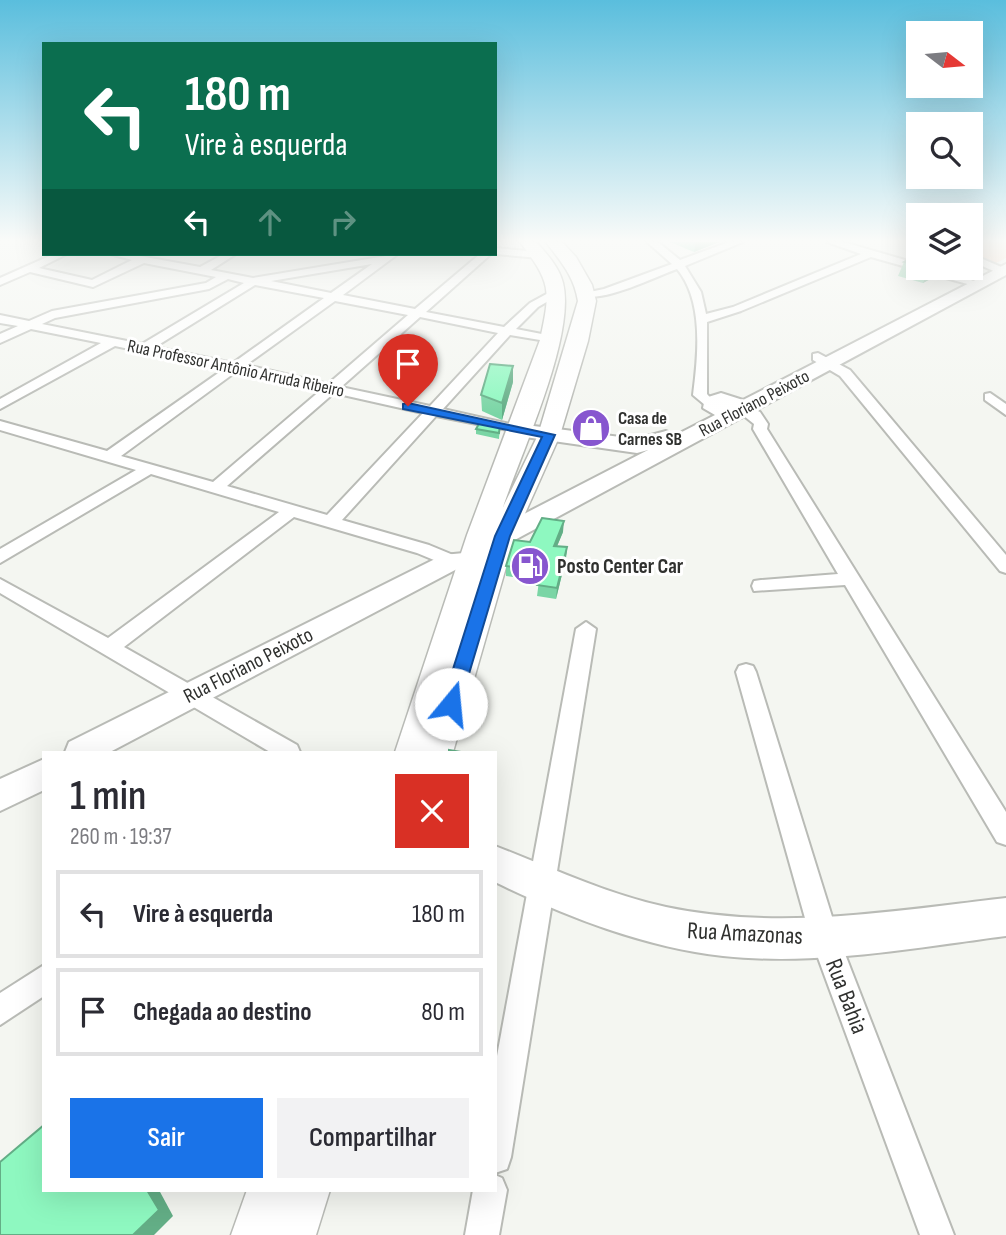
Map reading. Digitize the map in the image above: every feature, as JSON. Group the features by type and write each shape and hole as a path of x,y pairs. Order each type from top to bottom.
{"main road":[{"path":"412,751 481,554 548,339 555,300"},
{"path":"436,751 481,554 549,435 578,341 585,300"},
{"name":"Rua Floriano Peixoto","path":"83,751 190,695 481,554 655,442 824,360 940,300"},
{"name":"Rua Professor Antônio Arruda Ribeiro","path":"518,430 640,454"},
{"path":"0,796 42,773"},
{"name":"Rua Amazonas","path":"497,864 542,886 621,915 724,936 824,936 1006,917"},
{"path":"258,1235 273,1192"},
{"path":"289,1235 303,1192"}],"street":[{"path":"0,339 26,325 68,311 132,300"},
{"path":"145,348 224,300"},
{"path":"109,457 330,300"},
{"path":"341,300 548,339"},
{"path":"217,488 434,300"},
{"path":"329,523 507,331 534,305 544,300"},
{"path":"697,300 703,379 701,395 728,407 760,429 848,579 1006,834"},
{"path":"700,320 759,300"},
{"name":"Rua Professor Antônio Arruda Ribeiro","path":"0,319 235,367 518,430"},
{"path":"0,404 113,342"},
{"path":"824,360 845,373 1006,567"},
{"path":"990,397 1006,386"},
{"path":"990,397 1006,402"},
{"path":"990,397 1006,411"},
{"path":"0,425 423,549 481,554"},
{"path":"0,556 149,469"},
{"path":"109,648 291,511"},
{"path":"761,586 848,579"},
{"path":"0,585 287,751"},
{"path":"497,1145 586,629"},
{"name":"Rua Bahia","path":"746,672 824,936 937,1235"},
{"path":"0,1010 42,980"},
{"path":"482,1235 490,1192"}],"building":[{"path":"490,364 513,366 502,403 481,395"},
{"path":"480,422 500,425 499,433 476,429"},
{"path":"542,518 564,521 554,546 567,547 557,588 537,585 541,570 506,566 514,540 530,542"},
{"path":"42,1127 42,1192 148,1192 159,1210 133,1235 0,1235 0,1162"}],"place":[{"name":"Casa de Carnes SB","path":"591,428"},
{"name":"Posto Center Car","path":"530,566"}],"route":[{"path":"408,406 549,435 515,502 502,536 451,704"}]}
